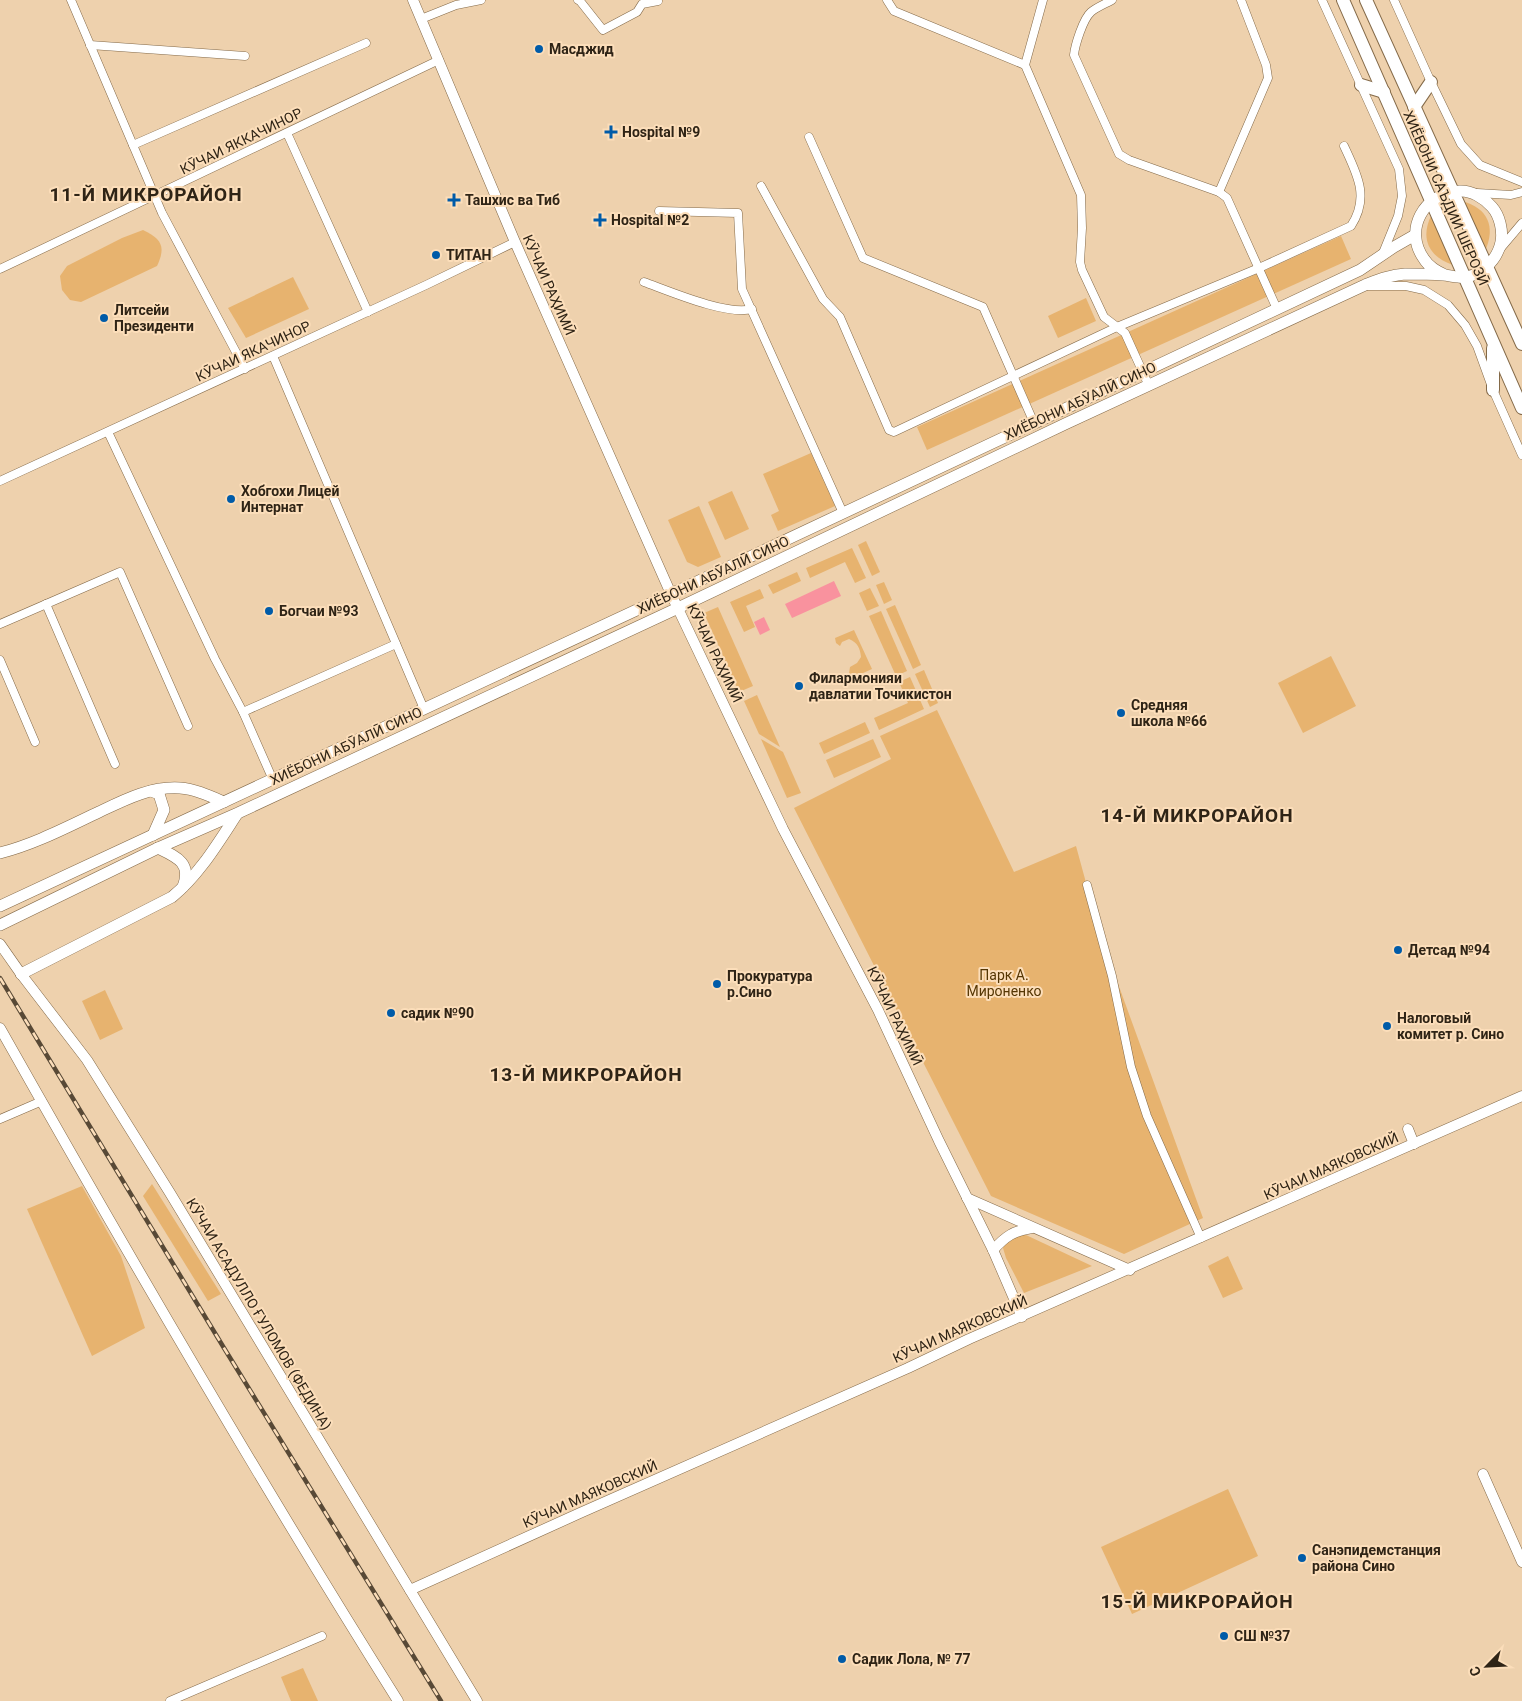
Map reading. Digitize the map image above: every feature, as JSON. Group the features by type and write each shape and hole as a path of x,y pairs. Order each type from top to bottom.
{"main road":[{"name":"ХИЁБОНИ САЪДИИ ШЕРОЗӢ","path":"1343,0 1522,408"},
{"name":"ХИЁБОНИ САЪДИИ ШЕРОЗӢ","path":"1366,0 1522,344"},
{"path":"1414,107 1431,82"},
{"path":"1361,86 1384,92"},
{"path":"1415,235 1417,222 1430,201 1444,193 1461,190 1483,198 1494,208 1500,222 1502,236 1499,251"},
{"name":"ХИЁБОНИ АБӮАЛӢ СИНО","path":"0,906 671,594 1360,270 1415,235 1418,248 1424,260 1433,269 1445,275 1458,278 1478,273 1487,267 1499,251"},
{"name":"ХИЁБОНИ АБӮАЛӢ СИНО","path":"0,925 158,848 678,608 1363,286 1389,276 1445,275"},
{"path":"1493,390 1494,343"},
{"path":"0,853 24,847 128,799 150,791 180,788 204,793 224,802"},
{"path":"150,791 159,794 164,810 153,835"},
{"path":"21,974 172,896 182,888 202,865 238,812"},
{"path":"158,848 180,860 186,869 186,879 182,888"}],"street":[{"path":"71,0 162,214 245,369"},
{"name":"КӮЧАИ РАҲИМӢ","path":"413,0 515,242 749,767 878,1010 993,1250 1022,1317"},
{"path":"421,19 456,5 481,0"},
{"path":"578,0 603,30 637,12 642,4 658,1"},
{"path":"887,0 894,11 1025,66"},
{"path":"1043,0 1025,66 1081,196 1080,262 1082,270 1104,317 1125,333 1149,386"},
{"path":"1112,0 1092,10 1088,15 1075,47 1074,55 1119,154 1129,160 1220,192 1227,198 1277,309"},
{"path":"1220,192 1268,78 1266,65 1241,0"},
{"path":"1322,0 1399,169 1402,196 1398,216 1383,255"},
{"path":"1394,0 1461,144 1480,164 1522,182"},
{"path":"133,145 366,43"},
{"path":"90,45 245,56"},
{"name":"КӮЧАИ ЯККАЧИНОР","path":"0,269 439,60"},
{"path":"287,132 368,312"},
{"path":"809,137 863,258 983,307 1034,423"},
{"path":"761,186 823,299 840,317 889,430 894,432 1117,327 1259,268 1351,226 1358,215 1361,198 1358,176 1344,146"},
{"path":"1470,192 1511,195 1522,192"},
{"path":"660,211 738,213 742,289 843,513"},
{"path":"1499,251 1522,223"},
{"name":"КӮЧАИ ЯКАЧИНОР","path":"0,481 368,312 515,242"},
{"path":"644,282 683,297 721,307 742,312 752,309"},
{"path":"1363,286 1424,290 1448,305 1465,325 1477,346 1493,390 1522,455"},
{"path":"273,356 424,709"},
{"path":"108,432 242,712 272,780"},
{"path":"0,624 120,572 188,726"},
{"path":"46,604 115,764"},
{"path":"242,712 396,644"},
{"path":"0,660 35,742"},
{"path":"1087,886 1112,976 1131,1067 1147,1116 1201,1238"},
{"name":"КӮЧАИ АСАДУЛЛО ҒУЛОМОВ (ФЕДИНА)","path":"2,947 92,1068 170,1193 477,1701"},
{"path":"0,1028 279,1510 398,1701"},
{"name":"КӮЧАИ МАЯКОВСКИЙ","path":"410,1590 586,1510 1522,1096"},
{"path":"0,1119 42,1101"},
{"path":"1408,1129 1414,1144"},
{"path":"967,1198 1130,1270"},
{"path":"993,1250 1005,1237 1017,1230 1032,1228"},
{"path":"1483,1474 1522,1562"},
{"path":"170,1701 322,1636"}],"green space":[{"path":"1462,201 1478,208 1487,220 1490,234 1485,251"},
{"path":"1431,216 1453,265 1438,257 1429,246 1426,232"},
{"path":"143,230 158,240 162,249 157,266 81,302 70,300 62,290 60,276 67,266 122,238"},
{"path":"1341,236 1351,259 927,450 917,427"},
{"path":"293,277 309,309 246,338 228,308"},
{"path":"1086,298 1096,321 1058,338 1048,316"},
{"path":"811,453 835,506 778,531 771,515 779,511 763,474"},
{"path":"732,491 749,529 725,540 708,502"},
{"path":"699,506 721,557 698,567 687,562 668,520"},
{"path":"866,541 880,572 872,576 858,545"},
{"path":"852,548 866,578 855,583 845,562 810,578 806,568"},
{"path":"797,572 801,581 773,594 768,585"},
{"path":"884,582 892,600 884,604 876,585"},
{"path":"870,588 879,606 867,611 859,593"},
{"path":"760,589 764,598 746,606 755,627 744,632 730,602"},
{"path":"895,605 921,665 913,669 886,609"},
{"path":"718,607 753,686 739,692 704,613"},
{"path":"881,611 907,671 896,676 869,616"},
{"path":"854,630 872,669 852,678 849,673 850,667 857,663 861,657 859,648 855,642 849,639 842,642 840,646 836,643 835,638"},
{"path":"1331,656 1356,706 1303,733 1278,683"},
{"path":"924,670 938,703 930,707 915,674"},
{"path":"910,677 924,709 879,730 874,718 908,703 899,682"},
{"path":"757,695 780,747 759,734 744,701"},
{"name":"Парк А. Мироненко","path":"937,710 1014,872 1076,846 1100,934 1203,1218 1124,1254 991,1196 794,808 891,759 880,736"},
{"path":"865,722 870,733 824,754 819,743"},
{"path":"761,739 783,752 801,793 787,798"},
{"path":"873,739 881,757 834,778 826,760"},
{"path":"105,990 123,1029 100,1040 82,1001"},
{"path":"152,1184 221,1294 208,1301 143,1196"},
{"path":"82,1186 121,1256 145,1328 92,1356 27,1209"},
{"path":"1017,1234 1026,1235 1092,1266 1024,1293 1006,1258 1003,1248 1006,1240"},
{"path":"1228,1256 1243,1289 1223,1298 1208,1266"},
{"path":"1228,1489 1258,1556 1132,1614 1101,1547"},
{"path":"303,1668 318,1701 291,1701 281,1677"}],"shaded area":[{"path":"834,581 841,596 792,618 785,604"},
{"path":"764,617 770,630 760,635 754,622"}],"railway":[{"path":"0,978 441,1701"}],"place":[{"name":"Масджид","path":"539,49"},
{"name":"Hospital №9","path":"611,132"},
{"name":"Ташхис ва Тиб","path":"454,200"},
{"name":"Hospital №2","path":"600,220"},
{"name":"ТИТАН","path":"436,255"},
{"name":"Литсейи Президенти","path":"104,318"},
{"name":"Хобгохи Лицей Интернат","path":"231,499"},
{"name":"Богчаи №93","path":"269,611"},
{"name":"Филармонияи давлатии Точикистон","path":"799,686"},
{"name":"Средняя школа №66","path":"1121,713"},
{"name":"Детсад №94","path":"1398,950"},
{"name":"Прокуратура р.Сино","path":"717,984"},
{"name":"садик №90","path":"391,1013"},
{"name":"Налоговый комитет р. Сино","path":"1387,1026"},
{"name":"Санэпидемстанция района Сино","path":"1302,1558"},
{"name":"СШ №37","path":"1224,1636"},
{"name":"Садик Лола, № 77","path":"842,1659"}],"district":[{"name":"11-Й МИКРОРАЙОН","path":"146,194"},
{"name":"14-Й МИКРОРАЙОН","path":"1197,815"},
{"name":"13-Й МИКРОРАЙОН","path":"586,1074"},
{"name":"15-Й МИКРОРАЙОН","path":"1197,1601"}]}
